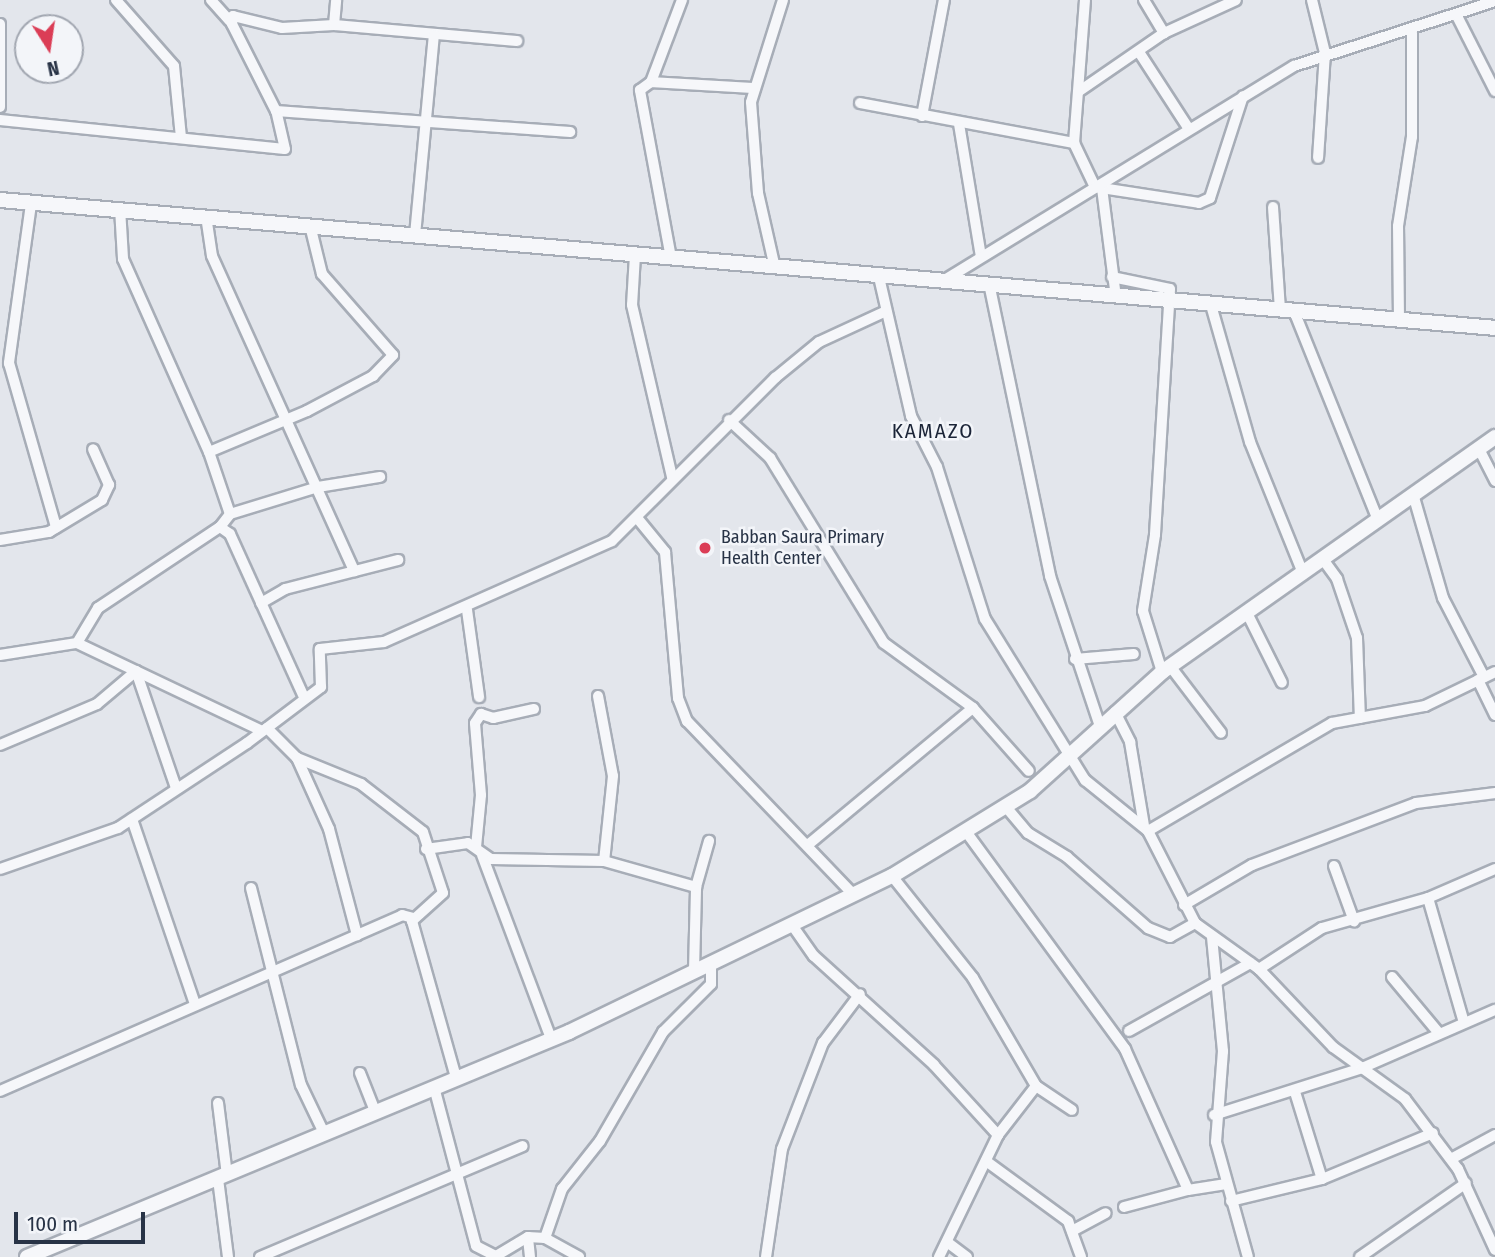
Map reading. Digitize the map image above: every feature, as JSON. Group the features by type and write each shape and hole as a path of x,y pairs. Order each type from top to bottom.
{"street":[{"path":"116,0 174,66 181,138"},
{"path":"0,120 285,149 276,111 230,21 211,0"},
{"path":"334,25 336,0"},
{"path":"671,258 639,94 651,82 682,0"},
{"path":"775,268 758,192 752,88 783,0"},
{"path":"922,116 944,0"},
{"path":"1085,0 1074,143 1098,188 1116,297"},
{"path":"1144,0 1164,33"},
{"path":"1078,92 1164,33 1236,0"},
{"path":"1312,0 1325,53 1318,158"},
{"path":"940,283 1098,188 1243,96 1325,53 1412,33 1458,18 1495,1"},
{"path":"230,21 237,15 282,28 334,25 517,41"},
{"path":"1458,18 1495,91"},
{"path":"0,24 0,107"},
{"path":"1399,320 1398,226 1412,137 1412,33"},
{"path":"415,235 434,35"},
{"path":"1139,52 1189,129"},
{"path":"651,82 752,88"},
{"path":"1098,188 1206,202 1243,96"},
{"path":"860,103 959,124 1074,143"},
{"path":"276,111 425,124 570,132"},
{"path":"959,124 981,257"},
{"path":"0,200 120,208 990,288 1495,328"},
{"path":"31,204 9,363 56,527"},
{"path":"1273,207 1287,311 1378,520"},
{"path":"120,208 123,259 209,452 230,514"},
{"path":"206,216 212,256 354,571"},
{"path":"209,452 285,421 373,376 393,355 322,274 310,225"},
{"path":"635,255 632,304 672,477"},
{"path":"880,277 911,416 937,467 985,619 1085,780 1146,828"},
{"path":"1112,278 1167,284 1169,301 1155,535 1143,611 1166,669 1221,733"},
{"path":"990,288 1004,374 1075,659 1100,726"},
{"path":"1211,304 1250,442 1302,571"},
{"path":"0,869 132,819 264,729 303,695 321,687 320,649 384,642 467,610 612,541 638,519 672,477 729,420 819,342 886,312"},
{"path":"729,420 770,458 884,643 973,708 1029,771"},
{"path":"27,1257 551,1039 892,876 1006,807 1166,669 1495,437"},
{"path":"0,540 56,527 107,493 93,449"},
{"path":"1479,449 1495,481"},
{"path":"77,643 98,608 220,527 230,514 318,487 380,477"},
{"path":"1413,494 1443,598 1495,715"},
{"path":"638,519 665,552 678,698 687,721 808,844 853,894"},
{"path":"220,527 230,534 303,695"},
{"path":"1322,558 1337,579 1357,638 1360,718"},
{"path":"261,603 354,571 398,560"},
{"path":"467,610 480,697"},
{"path":"1246,611 1282,683"},
{"path":"0,655 77,643 264,729 297,758 361,784 418,824 443,893 413,918"},
{"path":"1075,659 1134,654"},
{"path":"0,745 97,704 136,671"},
{"path":"136,671 176,788"},
{"path":"1146,828 1332,723 1425,706 1495,672"},
{"path":"598,696 613,776 604,861"},
{"path":"808,844 973,708"},
{"path":"534,709 493,718 481,714 475,723 481,795 479,851 551,1039"},
{"path":"1115,712 1130,742 1146,828 1195,923 1254,966 1362,1068 1405,1099 1433,1133 1466,1183 1490,1224 1495,1250"},
{"path":"297,758 329,829 357,935"},
{"path":"1184,905 1252,865 1416,803 1495,793"},
{"path":"1006,807 1028,833 1067,857 1148,928 1170,937 1195,923"},
{"path":"132,819 195,1004"},
{"path":"967,833 1125,1049 1188,1189"},
{"path":"694,971 696,887 709,841"},
{"path":"426,849 604,861 696,887"},
{"path":"1334,866 1354,920"},
{"path":"1129,1031 1254,966 1295,941 1428,898 1495,869"},
{"path":"892,876 973,978 1036,1086 1072,1110"},
{"path":"251,888 277,971 301,1085 324,1133"},
{"path":"1428,898 1464,1020"},
{"path":"0,1091 402,915 413,918"},
{"path":"413,918 456,1077"},
{"path":"792,925 814,956 860,993 998,1135"},
{"path":"1212,937 1221,983 1223,1051 1214,1115 1225,1184 1248,1257"},
{"path":"545,1238 562,1189 600,1141 663,1032 711,984 711,964"},
{"path":"1392,977 1438,1032"},
{"path":"766,1257 782,1149 823,1042 860,993"},
{"path":"1214,1115 1295,1092 1362,1068 1464,1020 1495,1010"},
{"path":"360,1073 375,1111"},
{"path":"939,1257 998,1135 1036,1086"},
{"path":"434,1087 476,1246 481,1255 496,1256 528,1237 545,1238 579,1257"},
{"path":"1295,1092 1322,1179"},
{"path":"218,1103 228,1257"},
{"path":"1231,1202 1322,1179 1433,1133"},
{"path":"1451,1158 1495,1135"},
{"path":"260,1257 523,1146"},
{"path":"986,1161 1072,1231 1081,1257"},
{"path":"1360,1257 1466,1183"},
{"path":"1124,1207 1188,1189 1225,1184"},
{"path":"1072,1231 1106,1213"},
{"path":"528,1237 530,1257"},
{"path":"947,1242 967,1257"}],"place":[{"name":"Babban Saura Primary Health Center","path":"705,548"}],"district":[{"name":"KAMAZO","path":"933,431"}]}
